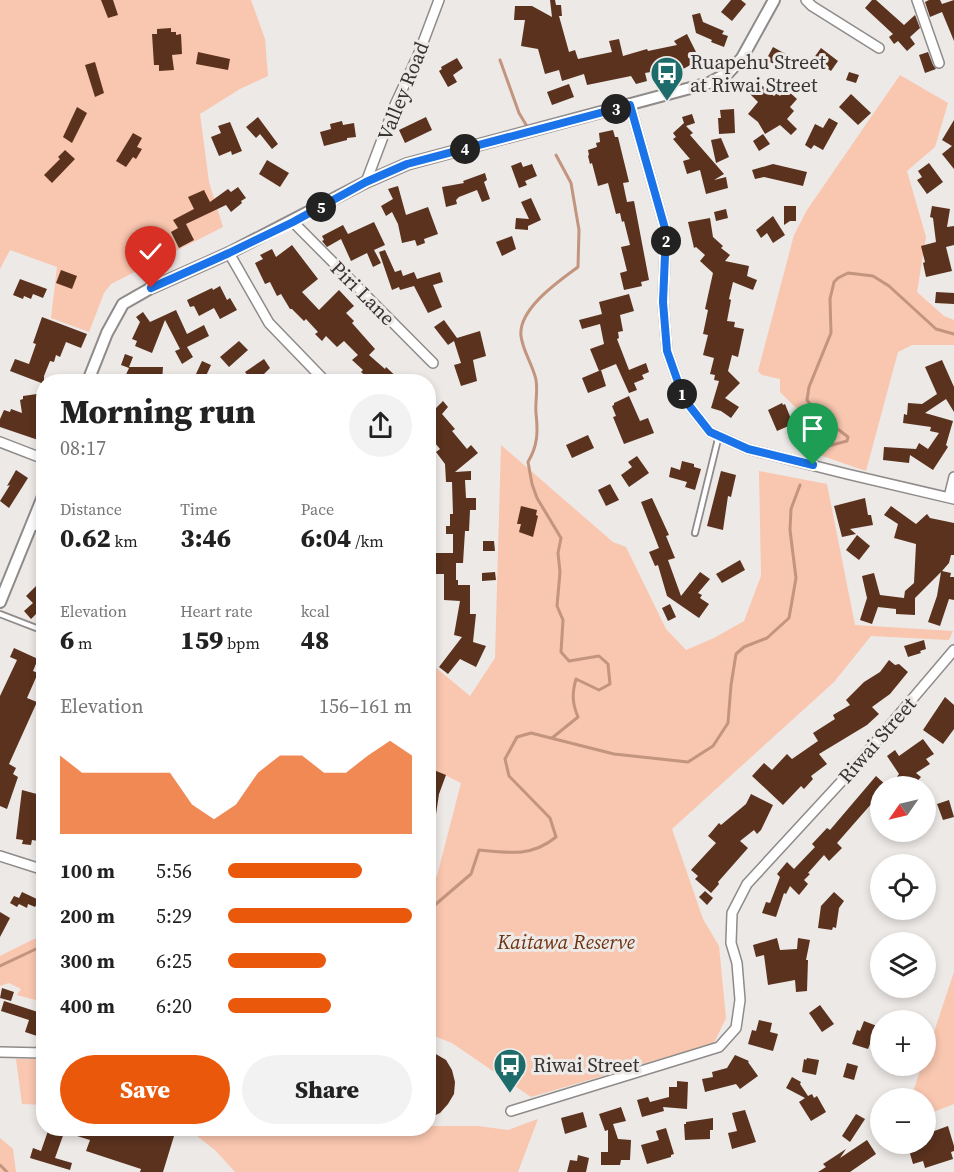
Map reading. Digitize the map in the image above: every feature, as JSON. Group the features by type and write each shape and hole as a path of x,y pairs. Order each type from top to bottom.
{"street":[{"name":"Valley Road","path":"366,182 439,0"},
{"path":"91,374 107,333 123,304 151,288 293,222 366,182 407,164 709,83 728,73 742,58 774,0"},
{"path":"806,0 879,48"},
{"path":"917,0 939,63"},
{"path":"630,105 666,232 663,302 667,351 684,399 710,432 748,449 952,498 954,477"},
{"name":"Piri Lane","path":"293,222 433,363"},
{"path":"229,253 269,323 318,374"},
{"path":"0,442 36,456"},
{"path":"0,602 36,514"},
{"path":"32,524 36,525"},
{"name":"Riwai Street","path":"511,1112 719,1047 736,1028 740,1000 737,963 731,943 732,913 747,884 852,770 954,650"},
{"path":"0,856 36,867"},
{"path":"0,1052 36,1053"}],"lane":[{"path":"695,533 719,435"},
{"path":"0,614 36,628"}],"green space":[{"path":"0,0 251,0 265,39 268,76 240,89 200,114 209,182 223,227 111,284 104,293 89,332 51,318 57,267 10,250 0,269"},
{"path":"900,75 948,103 935,147 907,171 926,237 917,292 944,316 954,320 954,345 912,345 898,352 866,471 799,448 803,415 780,392 780,379 762,375 758,371 794,235 807,210"},
{"name":"Kaitawa Reserve","path":"501,445 613,542 626,547 666,629 686,650 744,621 761,576 759,471 827,484 855,625 953,631 949,640 871,636 834,682 672,829 703,919 719,946 726,1018 714,1043 531,1097 452,1043 436,1037 436,876 461,783 436,770 436,668 470,696 495,658"},
{"path":"36,939 36,1000 17,995 21,989 9,983 0,986 0,956"},
{"path":"954,972 954,1104 936,1111 936,1088 914,1088 918,1076 936,1076 936,1026"},
{"path":"16,1059 36,1059 36,1105 22,1104"},
{"path":"538,1119 518,1172 235,1172 216,1151 197,1136 436,1136 436,1126 478,1126 508,1130"},
{"path":"0,1138 13,1149 16,1172 0,1172"}],"building":[{"path":"101,0 113,0 118,15 108,18"},
{"path":"550,0 555,0 556,5 561,5 562,16 559,16 569,52 575,50 578,59 612,52 609,41 619,39 623,56 647,49 648,51 677,45 674,41 687,34 700,60 683,69 645,73 647,81 636,84 631,76 587,85 584,74 562,81 559,70 545,74 538,49 521,46 525,20 514,20 515,6 532,6 552,17"},
{"path":"731,0 741,0 746,4 732,21 721,12"},
{"path":"872,0 876,0 904,25 915,15 920,28 910,37 915,44 907,51 898,41 894,44 889,37 893,34 865,8"},
{"path":"940,0 942,4 954,0 954,41 942,12 930,17 925,2"},
{"path":"700,13 703,22 724,31 722,34 728,36 724,47 696,33 692,15"},
{"path":"171,28 171,32 176,32 176,35 181,34 182,54 172,55 174,70 159,71 159,65 154,65 152,34 157,34 157,29"},
{"path":"773,47 793,58 786,70 766,60"},
{"path":"821,48 838,61 831,71 813,59"},
{"path":"198,52 230,59 228,70 196,64"},
{"path":"928,52 936,69 925,73 919,55"},
{"path":"457,58 463,68 453,75 457,82 448,87 439,71 441,67"},
{"path":"95,62 104,93 95,97 85,65"},
{"path":"849,72 859,75 856,83 846,80"},
{"path":"759,83 774,96 777,93 780,96 786,89 797,99 790,107 794,111 787,119 797,129 791,135 780,125 765,134 758,122 748,114 758,102 750,94"},
{"path":"569,84 574,97 552,105 547,92"},
{"path":"851,94 871,113 858,125 839,107"},
{"path":"77,107 87,113 72,143 63,137"},
{"path":"734,109 735,133 719,134 720,110"},
{"path":"692,114 695,123 686,126 693,133 690,135 724,174 714,180 726,177 728,188 706,194 700,170 687,174 683,161 690,159 673,139 676,137 673,133 684,123 682,117"},
{"path":"258,117 278,144 272,149 260,134 256,138 246,127"},
{"path":"426,117 432,130 405,143 399,130"},
{"path":"829,118 838,123 823,150 814,145 811,149 805,145 815,124 823,128"},
{"path":"954,120 954,169 942,154 952,146 942,140"},
{"path":"342,121 343,125 354,123 356,137 324,146 320,132 331,129 330,124"},
{"path":"230,122 242,151 232,155 231,151 219,156 211,137 221,133 218,126"},
{"path":"613,130 615,137 618,137 629,182 623,183 627,202 634,201 649,280 641,282 642,286 624,290 620,273 627,271 621,247 630,245 624,221 622,222 620,213 616,214 608,183 598,186 588,156 588,150 597,147 596,143 600,142 599,133"},
{"path":"133,133 142,138 137,147 142,149 136,159 133,157 126,167 116,161"},
{"path":"763,134 770,144 759,151 753,141"},
{"path":"721,138 729,157 716,163 711,140"},
{"path":"65,150 75,159 52,183 44,175 60,159 58,157"},
{"path":"267,160 289,173 280,187 259,174"},
{"path":"521,162 523,167 532,164 537,176 525,181 527,185 519,188 511,166"},
{"path":"929,163 943,182 927,194 917,180 922,177 918,171"},
{"path":"773,164 807,172 803,186 764,177 755,179 752,170"},
{"path":"485,173 487,180 484,182 490,199 482,202 477,190 459,197 456,200 457,204 446,207 442,187 464,183 463,181"},
{"path":"398,186 406,215 428,207 438,234 424,239 425,243 417,246 415,240 402,243 398,224 392,212 386,216 381,206 393,199 388,189"},
{"path":"238,187 246,198 241,201 242,203 231,212 226,205 186,224 194,240 179,248 171,232 178,228 173,220 194,209 188,197 204,190 210,202 228,189 231,192"},
{"path":"531,198 541,220 528,226 528,230 515,229 516,218 529,219 521,202"},
{"path":"784,206 796,206 796,221 790,221 784,225"},
{"path":"932,206 950,209 947,227 954,226 954,245 946,247 952,271 926,277 921,246 936,242 933,218 930,217"},
{"path":"726,209 728,218 716,221 714,212"},
{"path":"773,216 785,235 773,243 767,233 761,238 756,230"},
{"path":"710,218 713,237 730,255 725,261 749,266 747,276 757,280 753,290 733,282 729,299 731,300 727,321 735,322 734,327 744,329 738,357 732,355 728,371 740,383 725,398 739,407 731,418 711,408 719,381 714,380 715,375 710,374 714,358 703,355 708,335 703,334 708,310 705,309 713,273 700,261 705,255 696,247 694,248 688,222"},
{"path":"374,222 385,245 374,250 381,263 373,267 367,253 351,261 341,239 327,247 322,241 324,240 322,236 343,225 348,234"},
{"path":"512,236 516,249 502,256 496,242"},
{"path":"292,245 318,279 302,292 319,310 339,290 354,306 346,313 354,321 352,323 375,349 369,355 394,374 363,374 361,372 363,370 352,360 358,355 344,341 337,347 326,336 322,341 315,334 318,332 306,319 304,321 290,309 281,294 277,296 270,282 265,284 255,263 263,259 260,255 272,249 276,257"},
{"path":"385,250 395,272 401,270 403,276 414,272 417,279 440,272 443,282 433,285 442,307 428,313 414,286 392,290 379,252"},
{"path":"61,270 77,276 72,289 56,283"},
{"path":"20,279 47,289 43,298 33,294 31,299 24,296 23,299 13,295"},
{"path":"220,286 227,300 230,298 237,310 220,319 214,308 199,316 194,306 190,307 187,300"},
{"path":"936,292 954,293 954,304 935,303"},
{"path":"629,294 634,311 620,315 623,331 618,332 619,338 617,339 629,370 646,363 649,372 642,375 644,379 634,383 637,390 629,393 616,364 599,371 590,349 604,344 600,324 582,329 579,320 602,314 599,302"},
{"path":"176,310 187,334 204,325 209,336 187,347 193,357 182,364 175,351 180,349 165,320 152,353 135,346 137,341 132,339 140,322 136,317 143,312 150,322"},
{"path":"42,317 87,334 81,348 66,342 60,357 56,355 54,362 50,361 45,374 36,374 36,381 10,371 15,359 29,364 36,344 33,343"},
{"path":"444,320 457,338 480,331 486,356 473,360 477,381 461,386 454,365 461,363 454,341 448,345 434,327"},
{"path":"239,341 248,350 229,367 220,357"},
{"path":"125,354 133,357 129,367 163,367 162,374 126,374 129,368 121,365"},
{"path":"264,359 270,368 264,374 247,374 245,372"},
{"path":"942,360 954,387 954,412 946,399 925,413 953,421 946,445 948,447 933,470 910,455 909,463 883,460 884,447 916,449 919,443 928,449 939,433 930,431 931,427 903,423 904,414 907,415 908,403 922,404 937,394 925,367"},
{"path":"202,361 211,365 207,374 196,374"},
{"path":"601,370 606,386 588,393 582,378"},
{"path":"36,394 36,439 0,427 0,419 4,410 10,412 11,409 22,413 20,400 23,396"},
{"path":"629,396 640,421 648,418 654,433 624,444 613,417 616,416 612,406"},
{"path":"443,401 448,407 442,414 455,429 452,431 467,449 471,445 478,453 455,472 471,471 471,480 465,480 466,498 476,498 476,510 470,510 469,531 465,531 463,563 456,563 456,580 458,580 458,585 470,585 470,614 476,614 473,642 486,646 476,667 460,659 448,674 439,667 462,637 454,635 460,601 444,600 444,574 436,574 436,553 453,553 453,534 446,534 446,526 450,526 450,514 453,514 452,482 446,482 445,464 436,452 440,449 436,444 436,408"},
{"path":"782,403 785,404 793,424 777,431 768,410"},
{"path":"588,435 594,448 572,458 566,445"},
{"path":"637,456 649,473 629,487 621,475 632,467 628,462"},
{"path":"682,461 694,464 694,467 701,469 695,490 685,487 687,482 669,477 671,467 680,470"},
{"path":"16,470 28,478 9,508 0,501"},
{"path":"721,471 736,475 731,497 728,496 723,530 707,526"},
{"path":"610,484 619,500 606,506 598,490"},
{"path":"652,498 669,535 666,536 675,558 668,560 681,596 700,572 710,579 698,593 702,595 700,598 709,604 699,618 667,596 658,565 655,566 649,552 659,548 641,502"},
{"path":"865,498 868,515 871,515 873,525 850,529 856,534 842,537 834,506"},
{"path":"521,506 537,510 536,515 538,516 533,537 519,532 521,524 517,524"},
{"path":"891,506 916,524 927,514 930,518 954,523 954,555 951,555 949,563 942,571 951,573 950,577 954,577 954,600 949,599 940,626 928,622 937,596 941,572 915,598 915,615 896,614 896,609 878,607 872,624 860,620 867,598 862,576 874,573 880,595 904,598 905,591 914,583 916,544 894,538 898,524 884,515"},
{"path":"857,535 870,546 859,560 846,550"},
{"path":"483,541 494,541 495,551 483,551"},
{"path":"740,560 745,570 722,583 716,574"},
{"path":"495,572 496,580 482,581 482,573"},
{"path":"36,586 36,614 31,619 24,611 33,603 26,596"},
{"path":"670,604 676,617 668,621 662,608"},
{"path":"924,640 926,649 908,657 904,646"},
{"path":"14,648 36,658 33,671 36,672 36,678 27,698 36,702 36,704 9,764 16,768 13,774 18,777 7,809 0,806 0,696 17,660 10,657"},
{"path":"889,660 895,665 899,664 908,672 890,694 872,707 879,714 867,725 819,754 827,764 811,776 813,779 804,789 801,786 783,805 752,776 764,763 772,770 787,754 792,759 818,741 813,733 835,719 833,715 850,705 846,700 864,682 880,672"},
{"path":"945,697 954,705 954,729 943,744 923,730"},
{"path":"923,739 934,754 926,759 930,764 916,773 920,776 898,776 899,774 887,756 895,750 899,756"},
{"path":"436,771 446,775 439,794 436,814"},
{"path":"870,783 870,805 837,843 842,848 829,861 824,855 808,873 810,874 804,880 808,884 799,895 790,886 786,894 784,893 776,917 762,913 766,902 770,903 780,877 777,874 787,862 794,869 815,847 812,844 827,828 830,830"},
{"path":"22,790 36,794 36,841 32,840 31,845 22,844 23,840 16,839"},
{"path":"751,794 773,805 761,830 757,834 754,830 740,841 748,848 711,893 695,879 698,876 691,870 716,843 708,836 719,823 721,825 746,804"},
{"path":"949,800 954,817 943,820 937,804"},
{"path":"705,891 713,898 707,905 699,897"},
{"path":"22,892 36,899 36,905 35,907 28,904 27,908 19,904 17,907 10,903 14,896 19,898"},
{"path":"834,892 844,901 839,908 836,928 833,927 832,930 818,928 821,906"},
{"path":"0,912 10,918 0,937"},
{"path":"777,938 780,950 797,949 798,938 810,940 806,960 808,960 807,991 796,992 795,980 768,985 764,955 756,957 753,945"},
{"path":"2,988 14,992 11,1001 0,998"},
{"path":"4,1001 36,1011 36,1036 25,1032 29,1020 1,1011"},
{"path":"820,1005 834,1024 822,1032 809,1013"},
{"path":"759,1020 772,1023 770,1032 778,1034 773,1051 748,1044 752,1030 756,1031"},
{"path":"864,1021 870,1023 868,1049 852,1044 857,1030 860,1031"},
{"path":"436,1054 446,1060 455,1082 454,1094 440,1113 436,1115"},
{"path":"735,1055 749,1061 758,1076 740,1089 736,1084 705,1092 702,1079 713,1077 712,1072 727,1068"},
{"path":"804,1059 819,1060 816,1075 802,1072"},
{"path":"847,1063 858,1066 854,1080 843,1077"},
{"path":"792,1077 801,1082 808,1096 812,1094 814,1098 817,1096 826,1112 811,1121 799,1102 805,1098 786,1088"},
{"path":"677,1081 688,1082 687,1109 663,1107 664,1111 642,1117 637,1100 648,1097 650,1102 669,1097 669,1087 677,1087"},
{"path":"621,1107 626,1121 613,1124 618,1139 631,1140 630,1160 621,1160 620,1165 601,1165 601,1152 608,1152 608,1130 605,1131 599,1114"},
{"path":"745,1110 756,1142 732,1149 728,1133 737,1131 732,1113"},
{"path":"583,1112 587,1127 565,1134 561,1118"},
{"path":"856,1114 865,1119 850,1142 842,1136"},
{"path":"713,1118 710,1139 685,1140 684,1124 686,1122"},
{"path":"948,1126 954,1146 954,1151 951,1152 953,1159 925,1168 923,1161 913,1164 910,1154 936,1154 936,1130"},
{"path":"666,1128 674,1154 647,1164 641,1145 659,1140 656,1131"},
{"path":"46,1136 63,1136 55,1158 72,1163 70,1170 30,1158 33,1148 41,1151"},
{"path":"77,1136 174,1136 163,1172 140,1172 141,1169 86,1151 90,1140"},
{"path":"867,1140 870,1145 870,1154 876,1154 850,1172 818,1172 826,1167 823,1164 846,1149 840,1158"},
{"path":"578,1155 589,1158 586,1172 567,1172 570,1160 577,1161"}],"waterway":[{"path":"500,60 519,113 528,128"},
{"path":"552,738 578,717 573,698 576,679 599,690 610,684 608,664 599,656 569,661 561,652 563,620 557,606 560,572 558,553 561,538 537,498 528,462 534,450 536,438 537,384 522,342 522,326 526,316 541,297 578,267 579,230 571,183 556,155"},
{"path":"820,453 828,446 847,441 848,437 817,413 807,400 809,387 831,333 830,299 834,282 838,278 848,273 873,276 889,286 936,329 954,334"},
{"path":"436,904 471,874 479,850 529,851 556,837 550,818 509,776 505,759 517,737 531,733 614,754 688,762 713,746 728,723 736,654 744,647 767,638 789,618 796,578 790,530 791,509 800,485"},
{"path":"0,966 36,949"},
{"path":"0,1165 7,1172"}],"place":[{"name":"Ruapehu Street at Riwai Street","path":"667,102"},
{"name":"Riwai Street","path":"510,1094"}],"route":[{"path":"151,288 293,222 366,182 407,164 630,105 666,232 663,302 667,351 684,399 710,432 748,449 813,465"}]}
